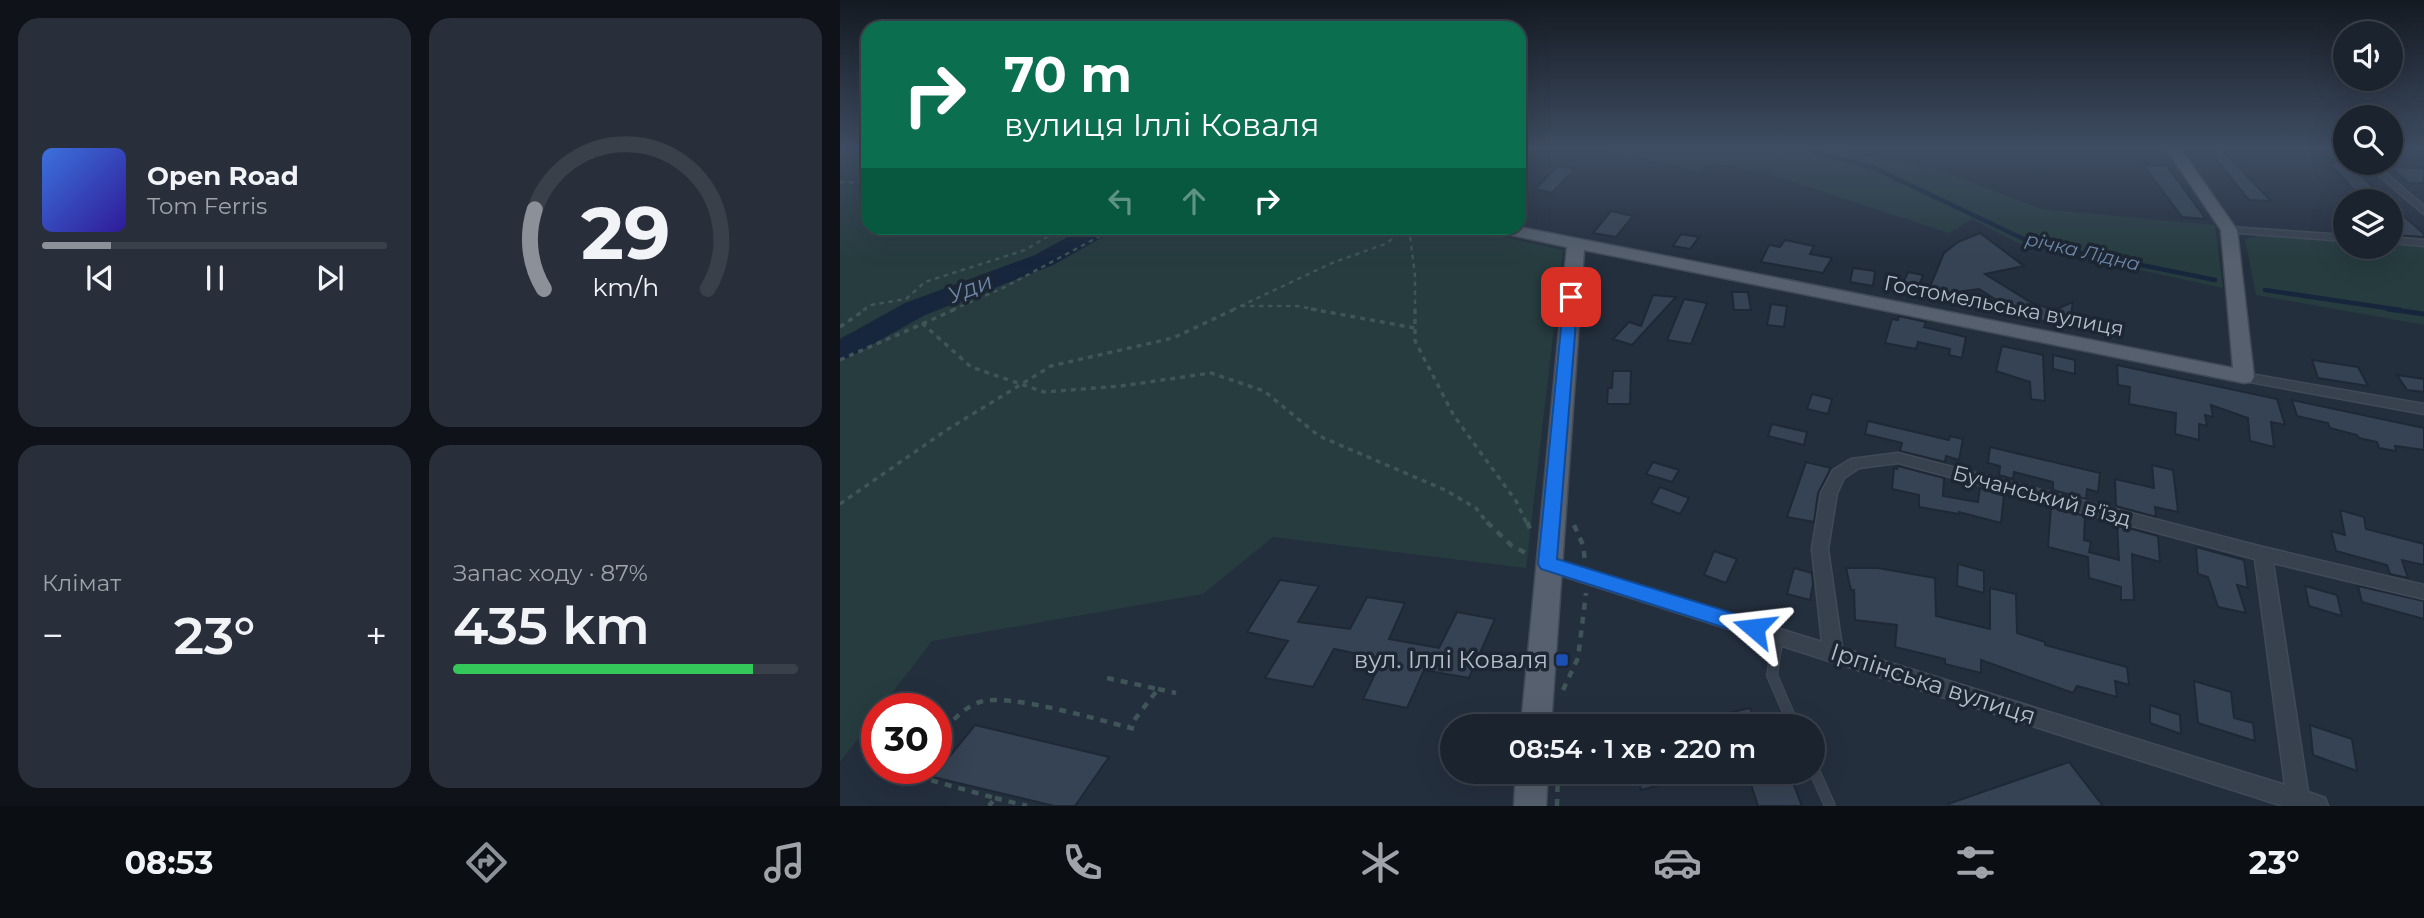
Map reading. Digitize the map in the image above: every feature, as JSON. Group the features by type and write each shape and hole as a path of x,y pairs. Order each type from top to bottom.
{"main road":[{"path":"2199,186 2229,230 2244,377"},
{"name":"Гостомельська вулиця","path":"1526,234 2244,377"},
{"path":"1537,714 1547,564 1576,244"},
{"path":"1530,806 1531,784"}],"street":[{"path":"2395,186 2424,211"},
{"path":"2229,230 2333,236"},
{"path":"2403,241 2424,243"},
{"name":"Гостомельська вулиця","path":"2244,377 2424,409"},
{"name":"Бучанський в'їзд","path":"1833,653 1820,549 1829,493 1838,474 1856,463 1898,458 2263,554 2424,592"},
{"path":"2263,554 2298,800"},
{"name":"Ірпінська вулиця","path":"1547,564 2317,806"}],"lane":[{"path":"1778,635 1772,675 1789,714"},
{"path":"1820,784 1830,806"}],"path":[{"path":"840,327 871,305 906,299 925,282 1026,250 1051,235"},
{"path":"840,360 1062,258 1103,235"},
{"path":"840,504 945,431 1051,366 1173,338 1332,263 1385,244 1398,235"},
{"path":"1409,235 1415,275 1415,341 1454,416 1516,502 1547,564"},
{"path":"1239,306 1297,306 1415,328"},
{"path":"922,323 971,367 1044,393 1121,386 1211,373 1264,391 1319,436 1445,490 1476,508 1494,531 1512,546 1547,564"},
{"path":"1561,695 1578,658 1588,576 1583,545 1573,523"},
{"path":"1107,678 1176,693"},
{"path":"1129,727 1158,688"},
{"path":"952,724 970,704 984,698 1002,698 1139,730"},
{"path":"944,784 1027,806"},
{"path":"1557,806 1558,784"},
{"path":"989,806 995,798"}],"green space":[{"path":"840,186 861,186 861,235 1496,235 1563,250 1526,568 1273,537 1203,594 932,641 892,693 861,693 861,735 840,762"},
{"path":"1805,186 1979,186 2041,209 2215,225 2223,288 2020,244 1972,219 1949,233"},
{"path":"2263,235 2333,240 2333,259 2403,259 2403,246 2424,247 2424,325 2256,295 2245,239"}],"building":[{"path":"1538,186 1559,186 1552,193 1535,189"},
{"path":"2158,186 2181,186 2206,219 2182,217"},
{"path":"2237,186 2256,186 2271,201 2249,200"},
{"path":"2350,186 2372,186 2375,189 2353,189"},
{"path":"1611,211 1633,216 1616,237 1593,233"},
{"path":"2403,215 2424,234 2424,237 2403,236"},
{"path":"1980,233 2024,266 1985,274 2032,303 2055,310 2073,302 2071,314 2077,316 2074,327 2013,315 2003,304 1979,289 1950,293 1929,289 1944,253 1958,242"},
{"path":"1681,234 1699,237 1690,249 1673,246"},
{"path":"1785,240 1814,246 1810,254 1832,258 1823,273 1761,262 1769,245 1780,247"},
{"path":"1853,268 1875,271 1873,286 1850,282"},
{"path":"1908,272 1923,275 1917,290 1901,287"},
{"path":"1732,292 1748,292 1751,310 1734,310"},
{"path":"1653,295 1676,297 1632,345 1613,339 1629,322 1641,326"},
{"path":"1684,299 1707,303 1691,344 1667,340"},
{"path":"1771,304 1787,306 1784,327 1767,325"},
{"path":"1899,316 1926,322 1924,327 1966,337 1962,358 1949,355 1950,349 1918,342 1916,349 1885,343 1892,319 1898,320"},
{"path":"2002,346 2043,355 2045,401 2031,399 2030,382 1996,371"},
{"path":"2053,355 2075,360 2075,374 2053,369"},
{"path":"2312,360 2358,367 2368,386 2318,378"},
{"path":"2117,365 2277,399 2285,425 2271,422 2274,447 2250,441 2248,418 2211,405 2213,417 2205,415 2207,426 2199,424 2199,440 2175,434 2176,413 2129,404 2130,387 2118,385"},
{"path":"1613,371 1631,371 1630,404 1607,404"},
{"path":"2397,375 2424,379 2424,392 2407,390"},
{"path":"1812,394 1832,399 1828,414 1807,409"},
{"path":"2292,400 2424,428 2424,450 2395,446 2396,451 2379,448 2377,442 2330,428 2328,423 2297,416"},
{"path":"1868,421 1949,440 1950,436 1963,439 1959,460 1946,456 1945,462 1900,451 1902,443 1865,434"},
{"path":"1772,424 1807,432 1804,445 1768,436"},
{"path":"1990,447 2100,473 2098,492 2087,489 2086,499 2053,490 2053,482 2014,472 2013,479 1999,475 2000,466 1988,463"},
{"path":"1653,462 1679,470 1672,482 1646,474"},
{"path":"1806,462 1831,468 1818,493 1814,522 1787,517"},
{"path":"2152,465 2173,470 2178,512 2155,507 2156,517 2116,506 2115,479 2154,488"},
{"path":"1898,466 1944,478 1943,496 1978,502 1980,488 2004,495 2001,523 1959,512 1919,507 1919,495 1892,489 1894,468 1897,469"},
{"path":"1660,487 1689,498 1680,514 1651,503"},
{"path":"2051,507 2085,516 2084,540 2091,542 2089,552 2119,560 2117,525 2158,536 2160,562 2132,554 2134,600 2121,600 2121,587 2089,578 2088,557 2048,547"},
{"path":"2340,510 2364,517 2366,529 2424,544 2424,565 2402,560 2408,578 2390,574 2387,565 2336,551 2331,531 2345,535"},
{"path":"2196,547 2244,560 2248,588 2237,585 2246,613 2218,607 2208,577 2198,574"},
{"path":"1714,551 1737,559 1726,583 1704,575"},
{"path":"1958,564 1984,571 1984,593 1957,586"},
{"path":"1794,568 1812,573 1810,600 1787,594"},
{"path":"1846,568 1878,568 1935,578 1936,616 1990,629 1990,588 2016,594 2017,633 2045,642 2045,645 2127,667 2129,685 2115,681 2117,697 2077,686 2073,693 1981,660 1981,673 1945,664 1945,659 1895,647 1897,625 1855,620 1854,590 1851,590"},
{"path":"1280,580 1319,586 1298,622 1350,629 1367,597 1405,603 1389,639 1439,648 1457,612 1495,619 1469,678 1424,670 1407,708 1363,699 1382,659 1334,649 1313,687 1265,678 1288,641 1247,632"},
{"path":"2305,586 2337,595 2342,616 2309,606"},
{"path":"2358,586 2424,601 2424,619 2362,602"},
{"path":"2194,681 2231,692 2234,718 2253,723 2255,741 2198,723"},
{"path":"2150,705 2180,715 2181,734 2150,723"},
{"path":"1750,708 1752,714 1725,714"},
{"path":"975,725 1109,757 1075,806 1054,806 952,782 952,753"},
{"path":"2310,725 2352,739 2357,771 2313,755"},
{"path":"2069,762 2103,806 1948,804"},
{"path":"1640,784 1664,784 1641,790"},
{"path":"1751,784 1794,784 1802,806 1758,806"}],"waterway":[{"name":"річка Лідна","path":"1911,186 2032,243 2215,280"},
{"name":"Уди","path":"840,351 915,309 1044,260 1089,235"},
{"name":"річка Лідна","path":"2265,290 2400,310"},
{"name":"річка Лідна","path":"2388,309 2424,314"}],"place":[{"name":"вул. Іллі Коваля","path":"1562,660"}],"route":[{"path":"1571,297 1547,564 1754,628"}]}
